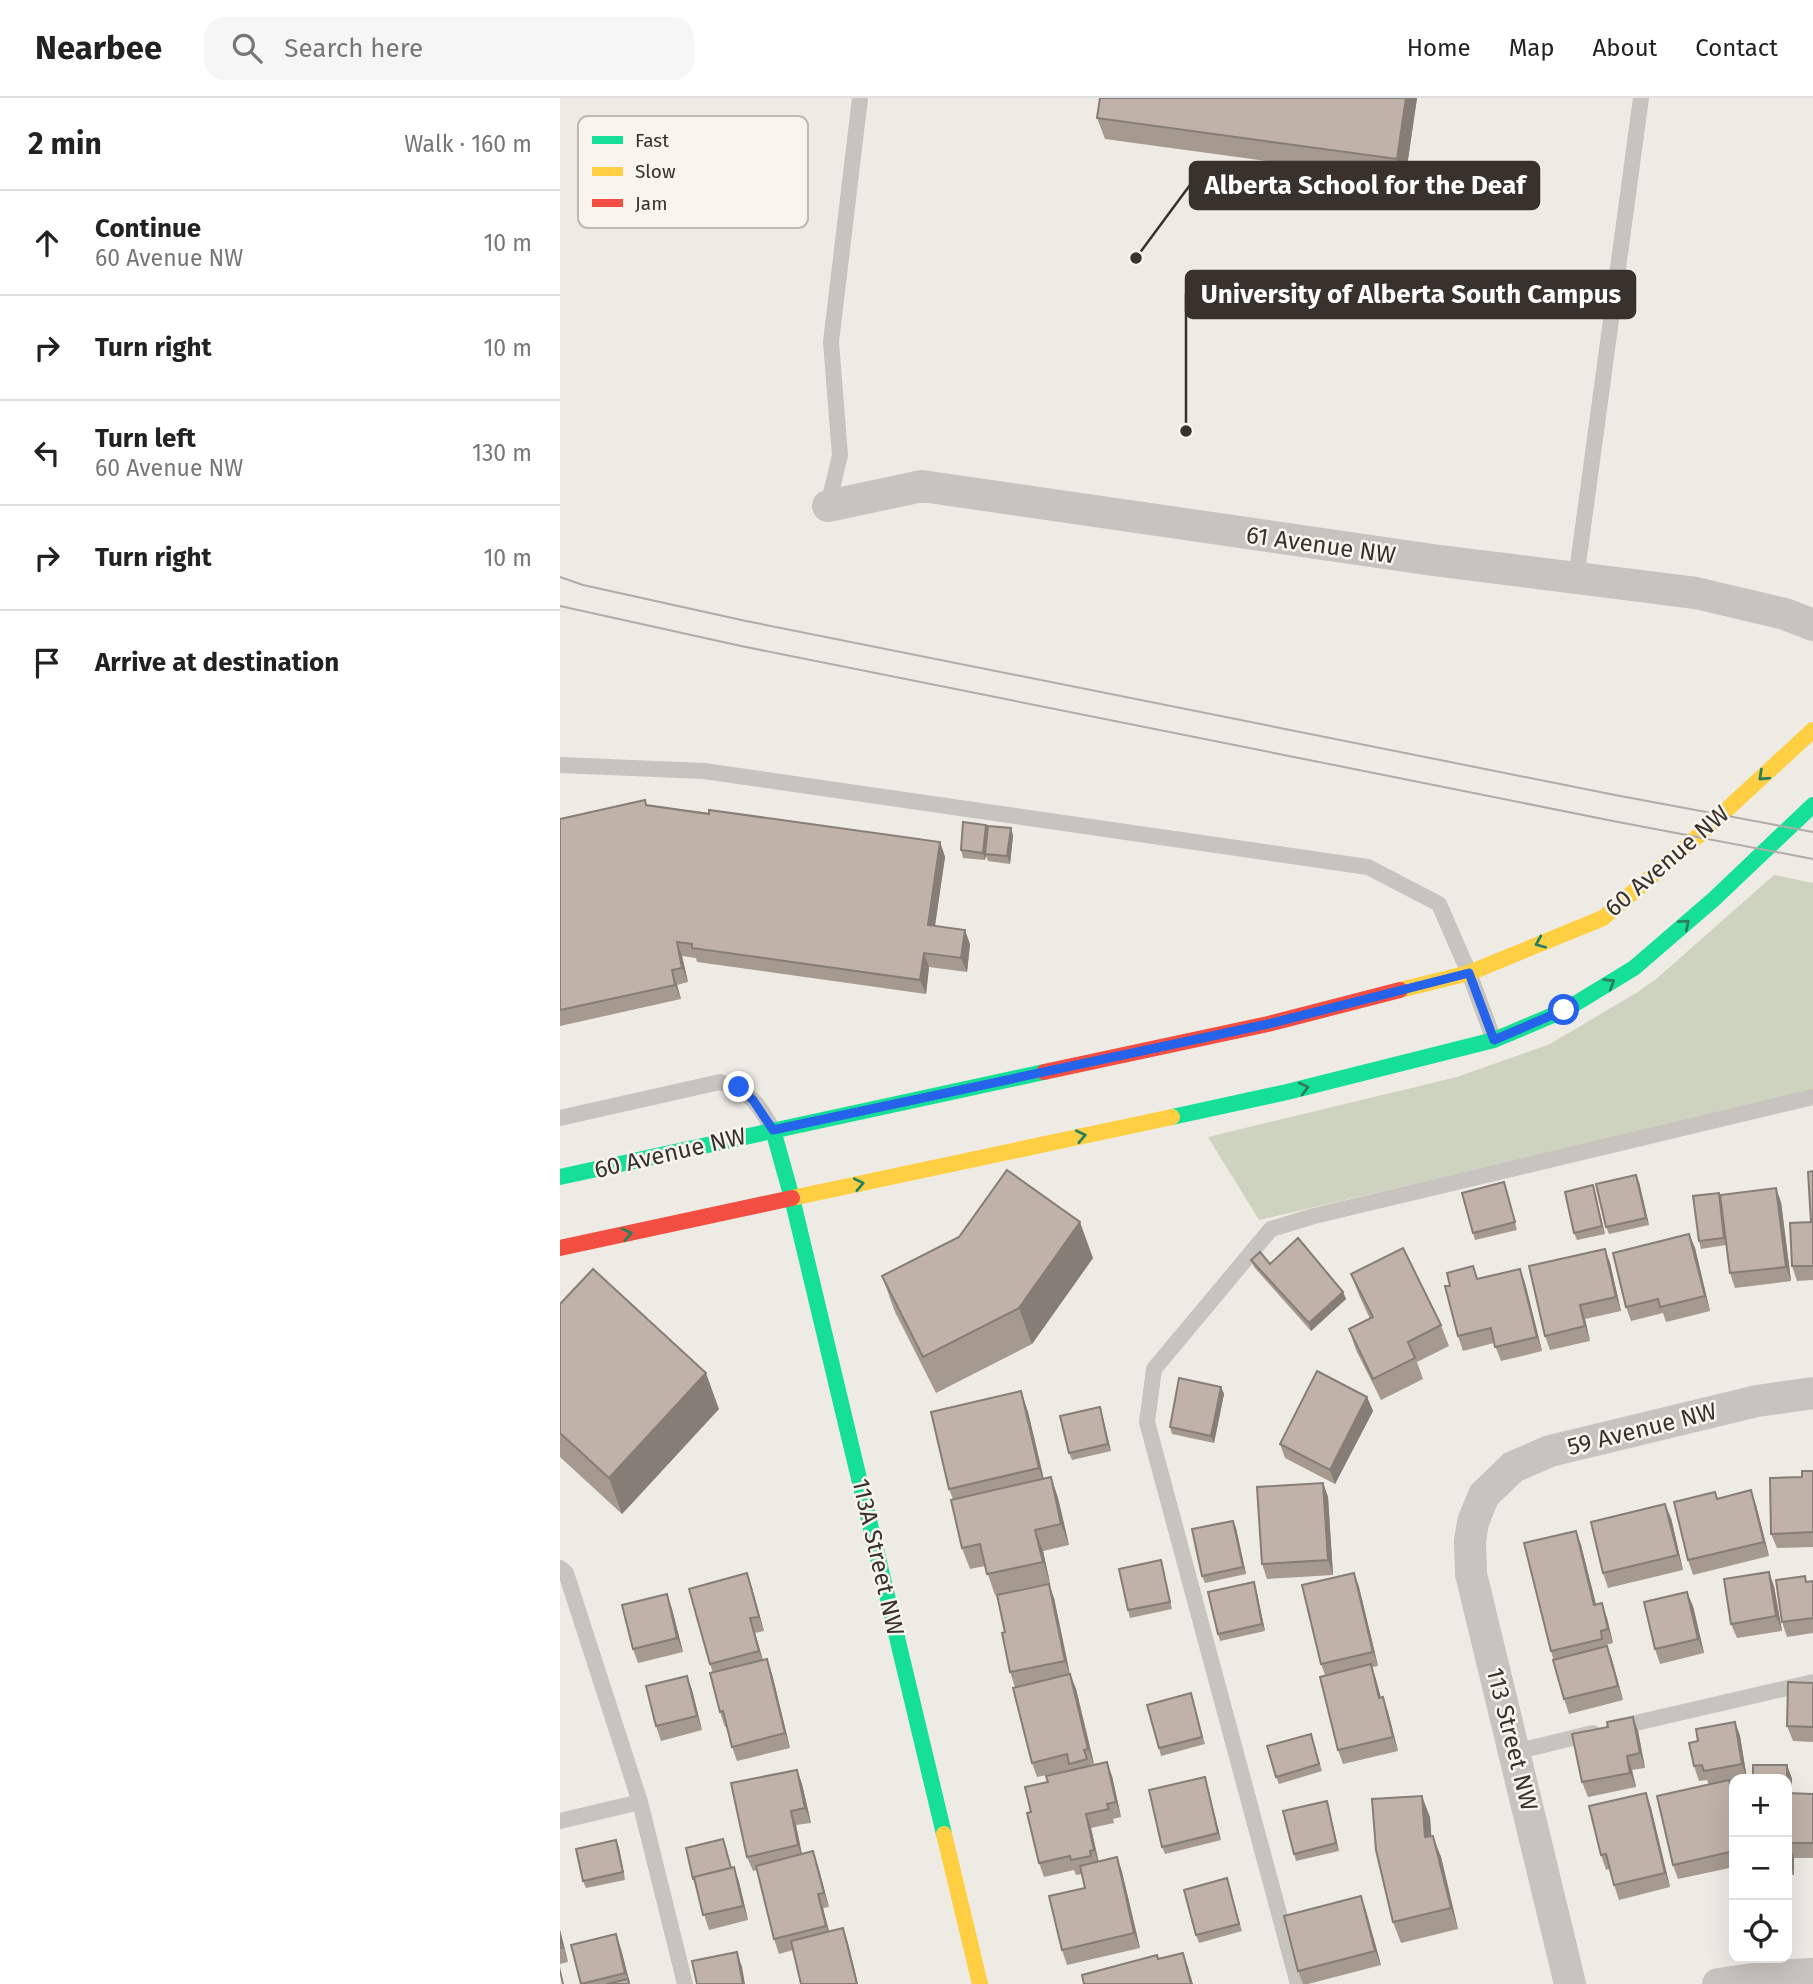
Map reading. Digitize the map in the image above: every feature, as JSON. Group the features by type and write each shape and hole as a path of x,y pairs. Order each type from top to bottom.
{"street":[{"name":"61 Avenue NW","path":"828,506 922,486 1194,527 1696,593 1785,614 1813,625"},
{"name":"60 Avenue NW","path":"560,1177 1268,1024 1469,973 1604,918 1699,836 1813,730"},
{"path":"560,1248 1287,1092 1494,1040 1564,1010 1634,968 1723,891 1813,806"},
{"name":"113A Street NW","path":"773,1130 792,1198 979,1984"},
{"name":"59 Avenue NW","path":"1484,1495 1513,1467 1550,1451 1757,1401 1813,1393"},
{"name":"113 Street NW","path":"1484,1495 1473,1522 1470,1541 1471,1574 1570,1984"},
{"path":"1718,1984 1813,1974"}],"lane":[{"path":"828,506 840,456 831,342 860,98"},
{"path":"1576,579 1641,98"},
{"path":"560,765 704,771 1368,867 1439,904 1494,1040"},
{"path":"560,1118 720,1082 739,1087 753,1100 773,1130"},
{"path":"1297,1984 1147,1422 1154,1369 1272,1229 1328,1213 1813,1097"},
{"path":"560,1568 566,1573 640,1802 685,1984"},
{"path":"1515,1752 1813,1682"},
{"path":"560,1821 640,1802"}],"green space":[{"path":"1774,875 1813,883 1813,1091 1259,1220 1208,1137 1457,1077 1550,1044 1655,980"}],"building":[{"path":"1100,98 1406,98 1397,159 1097,118"},
{"path":"645,800 646,805 709,814 709,810 940,842 928,925 965,930 961,958 924,953 920,980 692,948 692,944 677,942 682,968 672,970 675,985 560,1010 560,819"},
{"path":"963,822 986,825 983,853 961,850"},
{"path":"988,826 1011,828 1007,856 985,854"},
{"path":"1007,1170 1080,1222 1019,1308 923,1357 882,1276 959,1237"},
{"path":"1813,1171 1813,1266 1792,1266 1790,1223 1811,1222 1808,1172"},
{"path":"1636,1175 1646,1218 1606,1227 1596,1184"},
{"path":"1504,1182 1515,1222 1473,1233 1462,1193"},
{"path":"1593,1185 1602,1226 1574,1233 1565,1192"},
{"path":"1776,1188 1786,1267 1730,1273 1720,1195"},
{"path":"1719,1193 1724,1238 1699,1241 1693,1196"},
{"path":"1689,1234 1705,1296 1660,1307 1658,1299 1626,1307 1613,1253"},
{"path":"1298,1238 1343,1292 1309,1323 1251,1260 1260,1252 1270,1264"},
{"path":"1403,1248 1441,1325 1408,1342 1415,1358 1373,1379 1349,1329 1373,1317 1351,1274"},
{"path":"1605,1249 1616,1297 1580,1305 1585,1326 1545,1336 1529,1266"},
{"path":"1473,1266 1477,1279 1520,1269 1537,1337 1495,1347 1491,1328 1458,1336 1445,1286 1450,1286 1447,1273"},
{"path":"593,1269 706,1373 609,1478 560,1433 560,1304"},
{"path":"1317,1371 1367,1397 1330,1470 1280,1444"},
{"path":"1179,1378 1221,1387 1211,1436 1170,1427"},
{"path":"1021,1391 1039,1468 949,1489 931,1412"},
{"path":"1100,1407 1108,1444 1069,1453 1060,1416"},
{"path":"1802,1471 1813,1471 1813,1532 1771,1534 1770,1478 1802,1477"},
{"path":"1051,1477 1061,1524 1035,1530 1043,1562 987,1574 980,1544 962,1548 951,1500"},
{"path":"1323,1483 1328,1560 1262,1564 1257,1487"},
{"path":"1751,1490 1764,1542 1688,1560 1674,1502 1715,1492 1717,1499"},
{"path":"1665,1504 1678,1555 1603,1573 1591,1522"},
{"path":"1233,1521 1243,1567 1202,1576 1192,1529"},
{"path":"1576,1531 1594,1605 1602,1603 1608,1629 1601,1631 1602,1639 1551,1651 1524,1543"},
{"path":"1161,1560 1170,1602 1128,1610 1119,1569"},
{"path":"1769,1572 1776,1616 1731,1624 1724,1579"},
{"path":"747,1573 759,1617 750,1618 759,1651 710,1664 689,1589"},
{"path":"1354,1573 1373,1652 1321,1664 1302,1585"},
{"path":"1805,1576 1806,1582 1813,1581 1813,1618 1782,1622 1776,1580"},
{"path":"1254,1582 1262,1624 1218,1634 1208,1592"},
{"path":"1049,1584 1065,1661 1010,1672 997,1595"},
{"path":"1687,1592 1698,1639 1655,1649 1644,1602"},
{"path":"667,1594 677,1638 633,1649 622,1605"},
{"path":"1607,1646 1618,1686 1564,1699 1553,1660"},
{"path":"767,1659 785,1733 732,1747 710,1673"},
{"path":"1371,1664 1379,1698 1383,1697 1393,1737 1338,1750 1320,1677"},
{"path":"1070,1674 1088,1749 1084,1750 1087,1759 1069,1764 1067,1754 1032,1763 1013,1688"},
{"path":"687,1676 697,1716 656,1726 646,1686"},
{"path":"1788,1682 1813,1683 1813,1727 1787,1726"},
{"path":"1191,1693 1202,1737 1159,1748 1147,1705"},
{"path":"1633,1717 1640,1753 1627,1756 1630,1773 1582,1782 1572,1734 1608,1727 1607,1722"},
{"path":"1735,1722 1742,1764 1704,1771 1702,1765 1694,1766 1689,1743 1698,1741 1696,1729"},
{"path":"1311,1734 1319,1764 1276,1777 1267,1746"},
{"path":"1107,1762 1116,1802 1107,1804 1109,1809 1086,1814 1094,1850 1090,1851 1091,1856 1071,1860 1070,1856 1039,1863 1027,1813 1031,1812 1025,1787 1048,1782 1046,1776"},
{"path":"1753,1765 1787,1765 1787,1774 1753,1774"},
{"path":"797,1770 805,1808 791,1811 798,1845 747,1857 731,1783"},
{"path":"1205,1777 1218,1833 1162,1847 1149,1790"},
{"path":"1729,1780 1729,1852 1673,1865 1657,1796"},
{"path":"1646,1793 1665,1873 1614,1885 1606,1854 1601,1855 1589,1806"},
{"path":"1792,1793 1813,1794 1813,1843 1792,1843"},
{"path":"1422,1796 1425,1837 1433,1836 1451,1908 1393,1922 1376,1850 1372,1799"},
{"path":"1327,1801 1336,1843 1294,1854 1283,1811"},
{"path":"723,1839 731,1868 693,1879 686,1848"},
{"path":"616,1840 623,1872 583,1881 576,1849"},
{"path":"813,1851 824,1893 818,1894 826,1926 774,1939 756,1866"},
{"path":"1117,1857 1134,1933 1062,1950 1049,1896 1085,1888 1080,1866"},
{"path":"734,1867 743,1906 703,1915 694,1877"},
{"path":"1227,1878 1239,1924 1196,1935 1184,1890"},
{"path":"1361,1896 1375,1951 1298,1971 1284,1916"},
{"path":"843,1928 857,1984 801,1984 791,1941"},
{"path":"616,1934 625,1973 581,1984 571,1945"},
{"path":"737,1952 743,1984 697,1984 692,1961"},
{"path":"1183,1953 1191,1984 1084,1984 1082,1975 1157,1955 1158,1959"},
{"path":"628,1979 629,1984 607,1984"}],"tram line":[{"path":"560,577 583,585 746,621 1615,795 1813,832"},
{"path":"560,606 741,646 1813,859"}],"traffic: fast":[{"path":"1172,1117 1287,1092 1494,1040 1565,1010 1634,968 1714,899 1813,805"},
{"path":"560,1177 1044,1072"},
{"path":"773,1130 792,1198 944,1834"}],"traffic: slow":[{"path":"1400,990 1469,973 1603,918 1698,836 1813,730"},
{"path":"792,1198 1172,1117"},
{"path":"944,1834 980,1984"}],"traffic: jam":[{"path":"1044,1072 1268,1024 1400,990"},
{"path":"560,1248 792,1198"}],"place":[{"name":"Alberta School for the Deaf","path":"1136,258"},
{"name":"University of Alberta South Campus","path":"1186,431"}],"route":[{"path":"739,1087 765,1115 773,1130 1268,1024 1469,973 1494,1040 1564,1010"}]}
